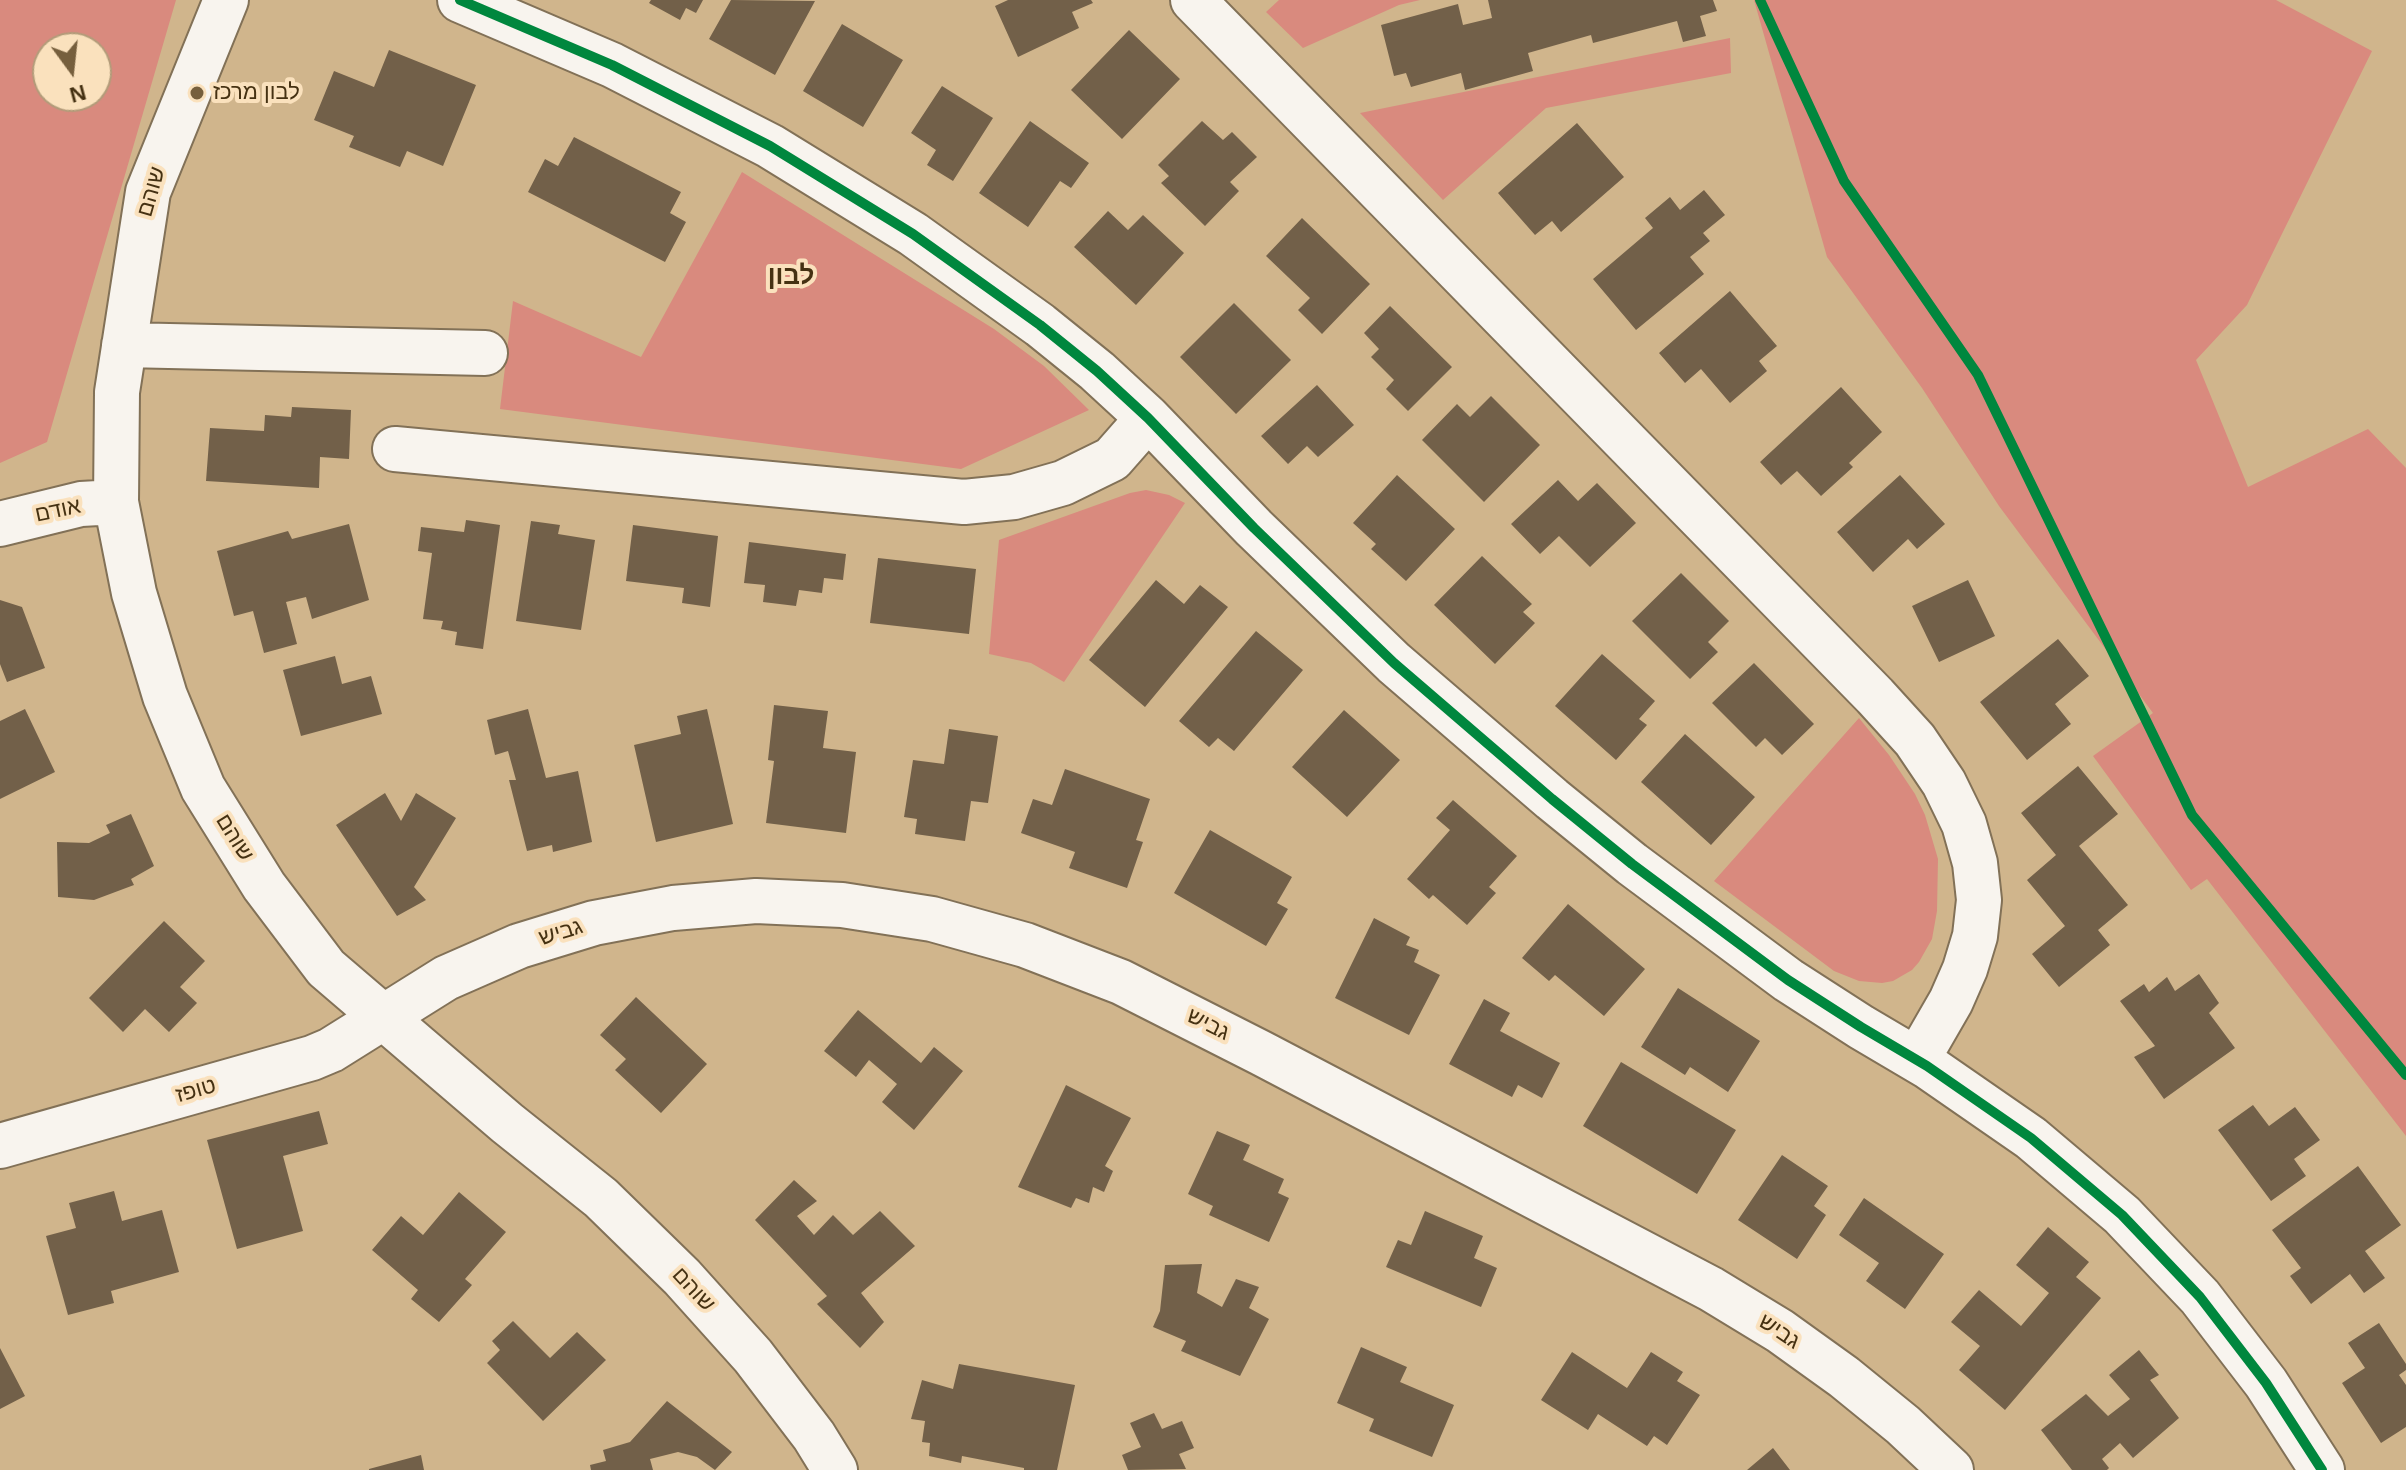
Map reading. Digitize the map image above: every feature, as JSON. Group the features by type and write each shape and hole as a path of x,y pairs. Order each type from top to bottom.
{"street":[{"name":"שוהם","path":"226,0 148,192 117,392 116,502 134,593 165,696 203,788 264,886 326,968 507,1123 601,1198 682,1277 753,1356 814,1436 835,1470"},
{"path":"460,0 601,60 693,105 844,189 979,279 1097,371 1148,418 1321,595 1394,663 1552,799 1643,873 1788,980 1917,1060 2031,1138 2122,1215 2200,1297 2266,1383 2322,1470"},
{"path":"1193,0 1915,740 1944,783 1964,824 1975,863 1979,900 1975,936 1965,969 1951,1001 1917,1060"},
{"path":"124,345 485,353"},
{"path":"395,449 964,502 1014,497 1063,483 1112,459 1148,418"},
{"name":"אודם","path":"0,524 81,504 116,502"},
{"name":"גביש","path":"384,1017 446,978 519,946 594,923 673,908 756,901 842,905 932,919 1025,945 1121,982 1222,1032 1711,1289 1780,1331 1844,1377 1903,1425 1951,1470"},
{"name":"טופז","path":"0,1146 302,1061 331,1050 384,1017"}],"shaded area":[{"path":"0,0 176,0 47,442 0,463"},
{"path":"1279,0 1420,0 1399,5 1303,48 1266,12"},
{"path":"1754,0 2276,0 2372,51 2247,305 2196,360 2248,487 2368,429 2406,468 2406,1136 2207,879 2191,890 2093,756 2153,713 1999,506 1922,388 1827,257"},
{"path":"1730,38 1731,73 1546,108 1443,200 1360,113"},
{"path":"742,172 994,329 1044,366 1089,410 961,469 500,409 513,301 641,357"},
{"path":"1146,490 1169,495 1185,503 1064,682 1031,663 989,654 999,540"},
{"path":"1859,718 1915,794 1925,815 1938,859 1937,911 1932,939 1912,970 1893,981 1882,983 1859,981 1834,971 1714,881"}],"building":[{"path":"651,0 703,0 696,13 686,8 680,20 649,3"},
{"path":"731,0 815,1 775,75 709,39"},
{"path":"1008,0 1091,0 1093,3 1072,12 1079,28 1018,57 995,6"},
{"path":"1488,0 1713,0 1717,11 1700,16 1706,36 1683,42 1677,21 1593,43 1591,35 1528,53 1533,71 1465,90 1461,73 1411,87 1406,73 1394,76 1381,25 1458,4 1463,25 1492,18"},
{"path":"842,24 903,60 863,127 803,91"},
{"path":"1129,30 1180,79 1122,139 1071,90"},
{"path":"389,50 476,85 443,166 407,151 400,167 349,147 354,136 314,120 334,71 374,87"},
{"path":"942,86 993,118 953,181 927,165 936,150 911,133"},
{"path":"1030,121 1089,163 1071,188 1060,181 1028,227 979,193"},
{"path":"1202,121 1223,140 1232,132 1257,157 1230,182 1239,191 1205,226 1161,183 1169,176 1158,165"},
{"path":"1577,123 1624,177 1561,232 1552,221 1535,235 1498,193"},
{"path":"574,137 681,192 670,213 686,222 665,262 528,192 545,159 558,166"},
{"path":"1704,190 1725,215 1703,233 1710,241 1690,257 1704,274 1636,330 1593,279 1653,228 1645,218 1670,197 1680,210"},
{"path":"1108,211 1128,230 1143,215 1184,253 1136,305 1074,247"},
{"path":"1302,218 1370,284 1322,334 1298,310 1310,298 1266,256"},
{"path":"1730,291 1777,346 1759,361 1767,371 1730,403 1701,369 1685,383 1659,353"},
{"path":"1234,303 1291,360 1236,414 1180,357"},
{"path":"1390,306 1452,367 1408,411 1386,389 1394,380 1371,357 1379,349 1364,333"},
{"path":"1317,385 1354,425 1318,457 1307,446 1288,464 1261,436"},
{"path":"1841,387 1882,432 1849,463 1853,467 1821,496 1797,471 1781,485 1760,462"},
{"path":"1491,396 1540,445 1484,502 1422,440 1457,404 1470,417"},
{"path":"292,407 351,410 349,459 320,457 319,488 206,481 210,428 264,431 265,415 291,417"},
{"path":"1397,475 1455,529 1406,581 1371,549 1376,544 1353,523"},
{"path":"1900,475 1945,524 1917,549 1908,539 1873,572 1837,532"},
{"path":"1558,480 1578,501 1597,483 1636,523 1590,567 1559,536 1540,554 1511,524"},
{"path":"466,520 500,525 483,649 455,645 457,632 441,629 443,621 423,619 432,553 418,551 421,527 464,532"},
{"path":"531,521 560,525 558,534 595,540 581,630 516,621"},
{"path":"349,524 369,600 312,619 306,597 286,602 297,644 264,653 253,611 234,616 217,551 288,531 292,539"},
{"path":"633,525 718,536 710,607 682,603 684,588 626,581"},
{"path":"749,542 846,554 843,580 824,578 822,593 799,590 796,606 763,602 765,585 744,583"},
{"path":"1482,556 1532,604 1523,612 1535,623 1495,664 1434,605"},
{"path":"878,558 976,569 969,634 870,623"},
{"path":"1681,573 1729,621 1708,642 1718,652 1690,679 1632,621"},
{"path":"1156,580 1184,604 1200,585 1228,607 1145,707 1089,660"},
{"path":"1968,580 1995,636 1939,662 1912,606"},
{"path":"0,600 22,607 45,668 7,682 0,664"},
{"path":"1256,631 1303,670 1234,751 1218,738 1209,747 1179,721"},
{"path":"2058,639 2089,676 2055,704 2071,724 2027,760 1980,702"},
{"path":"1602,654 1655,701 1639,719 1647,725 1616,760 1555,706"},
{"path":"335,656 342,684 371,676 382,714 301,736 283,670"},
{"path":"1754,663 1814,724 1782,755 1765,738 1756,747 1712,703"},
{"path":"774,705 828,711 823,748 856,752 846,833 766,823 774,761 768,760"},
{"path":"25,709 55,772 0,799 0,721"},
{"path":"528,709 546,778 578,771 592,842 553,852 552,845 527,851 509,780 516,780 508,751 495,755 487,720"},
{"path":"707,709 733,824 656,842 634,745 681,734 677,716"},
{"path":"1344,710 1400,760 1347,817 1292,767"},
{"path":"949,729 998,736 988,803 971,801 965,841 915,834 917,819 904,817 913,760 944,764"},
{"path":"1685,734 1755,797 1711,845 1641,782"},
{"path":"2078,766 2118,814 2079,846 2128,905 2098,930 2110,945 2059,987 2032,954 2065,926 2027,880 2056,855 2021,813"},
{"path":"1065,769 1150,799 1136,840 1143,842 1127,888 1069,868 1075,852 1021,833 1033,799 1052,805"},
{"path":"385,793 401,821 416,793 456,818 414,887 426,900 397,916 336,825"},
{"path":"1453,800 1517,856 1489,887 1496,893 1467,925 1433,895 1429,899 1407,879 1450,830 1436,818"},
{"path":"131,814 154,866 131,879 134,885 94,900 58,897 57,842 89,843 110,833 106,825"},
{"path":"1210,830 1292,877 1277,903 1288,909 1266,946 1174,893"},
{"path":"1568,904 1645,969 1604,1016 1555,975 1549,981 1522,958"},
{"path":"1374,918 1410,937 1406,945 1419,950 1414,962 1440,975 1409,1035 1335,998"},
{"path":"164,921 205,961 180,987 197,1003 169,1032 145,1009 123,1032 89,998"},
{"path":"2199,974 2219,1003 2209,1013 2235,1048 2164,1099 2134,1057 2155,1046 2120,1001 2144,984 2149,992 2167,977 2175,991"},
{"path":"1678,988 1760,1041 1728,1092 1690,1067 1685,1075 1641,1047"},
{"path":"636,997 707,1064 661,1113 615,1070 626,1059 600,1035"},
{"path":"1484,999 1510,1013 1500,1031 1560,1063 1542,1098 1518,1085 1512,1097 1449,1064"},
{"path":"858,1010 921,1063 934,1047 963,1071 914,1130 882,1102 897,1084 869,1060 856,1077 824,1051"},
{"path":"1621,1062 1736,1130 1697,1194 1583,1126"},
{"path":"1066,1085 1131,1118 1105,1166 1113,1171 1104,1192 1093,1187 1089,1203 1076,1198 1071,1208 1018,1187"},
{"path":"2253,1105 2269,1126 2295,1107 2320,1140 2294,1159 2306,1176 2271,1201 2218,1130"},
{"path":"319,1111 328,1144 283,1156 303,1231 237,1249 207,1140"},
{"path":"1217,1131 1250,1145 1243,1160 1284,1179 1278,1193 1289,1198 1269,1242 1209,1215 1213,1206 1188,1194"},
{"path":"1782,1155 1828,1186 1814,1206 1826,1215 1797,1259 1738,1220"},
{"path":"2358,1166 2401,1225 2365,1251 2385,1278 2364,1293 2350,1274 2311,1304 2290,1276 2301,1268 2272,1230"},
{"path":"794,1180 817,1201 797,1216 814,1235 833,1215 853,1235 880,1211 915,1246 861,1293 884,1322 860,1348 817,1304 827,1296 755,1220"},
{"path":"114,1191 122,1221 162,1210 179,1272 111,1291 114,1303 68,1315 46,1236 76,1228 69,1203"},
{"path":"459,1192 506,1232 465,1279 472,1285 439,1322 411,1299 418,1290 372,1250 401,1216 423,1235"},
{"path":"1864,1198 1944,1254 1905,1309 1866,1281 1879,1263 1839,1235"},
{"path":"1425,1211 1483,1236 1474,1258 1497,1268 1481,1307 1386,1267 1398,1240 1411,1245"},
{"path":"2048,1227 2089,1262 2076,1277 2101,1298 2005,1410 1959,1370 1980,1346 1951,1322 1979,1290 2021,1326 2049,1293 2016,1265"},
{"path":"1202,1264 1197,1293 1222,1307 1236,1279 1259,1287 1249,1308 1269,1319 1240,1376 1181,1351 1186,1341 1153,1327 1160,1311 1165,1265"},
{"path":"513,1321 550,1358 577,1332 606,1360 543,1421 487,1363 500,1350 492,1341"},
{"path":"2379,1323 2406,1364 2406,1370 2399,1375 2406,1385 2406,1427 2381,1443 2342,1383 2365,1368 2348,1343"},
{"path":"1361,1347 1407,1367 1400,1382 1454,1405 1432,1457 1369,1431 1374,1419 1337,1403"},
{"path":"0,1348 25,1396 0,1409"},
{"path":"2139,1350 2159,1375 2150,1380 2179,1418 2133,1458 2120,1443 2102,1459 2109,1468 2107,1470 2072,1470 2041,1430 2086,1394 2108,1416 2130,1399 2109,1375"},
{"path":"1572,1352 1627,1388 1651,1352 1683,1372 1677,1381 1700,1395 1667,1445 1654,1436 1647,1446 1598,1414 1588,1430 1541,1400"},
{"path":"959,1364 1075,1385 1057,1470 1024,1470 962,1456 961,1463 929,1456 930,1443 922,1442 925,1421 911,1419 922,1380 953,1389"},
{"path":"667,1401 732,1452 715,1470 697,1457 678,1452 650,1459 653,1470 591,1470 590,1465 606,1461 603,1450 630,1442"},
{"path":"1154,1413 1162,1429 1182,1421 1194,1448 1179,1454 1186,1469 1128,1470 1122,1455 1141,1447 1130,1423"},
{"path":"1773,1448 1790,1470 1747,1470"},
{"path":"421,1455 424,1470 369,1470 369,1469"}],"cycle path":[{"path":"460,0 612,65 770,146 913,234 1040,325 1148,418 1254,528 1394,663 1552,799 1632,864 1788,980 1927,1066 2031,1138 2122,1215 2200,1297 2266,1383 2322,1470"},
{"path":"1760,0 1844,181 1978,375 2192,815 2406,1075"}],"place":[{"name":"לבון מרכז","path":"197,93"}],"district":[{"name":"לבון","path":"791,277"}]}
